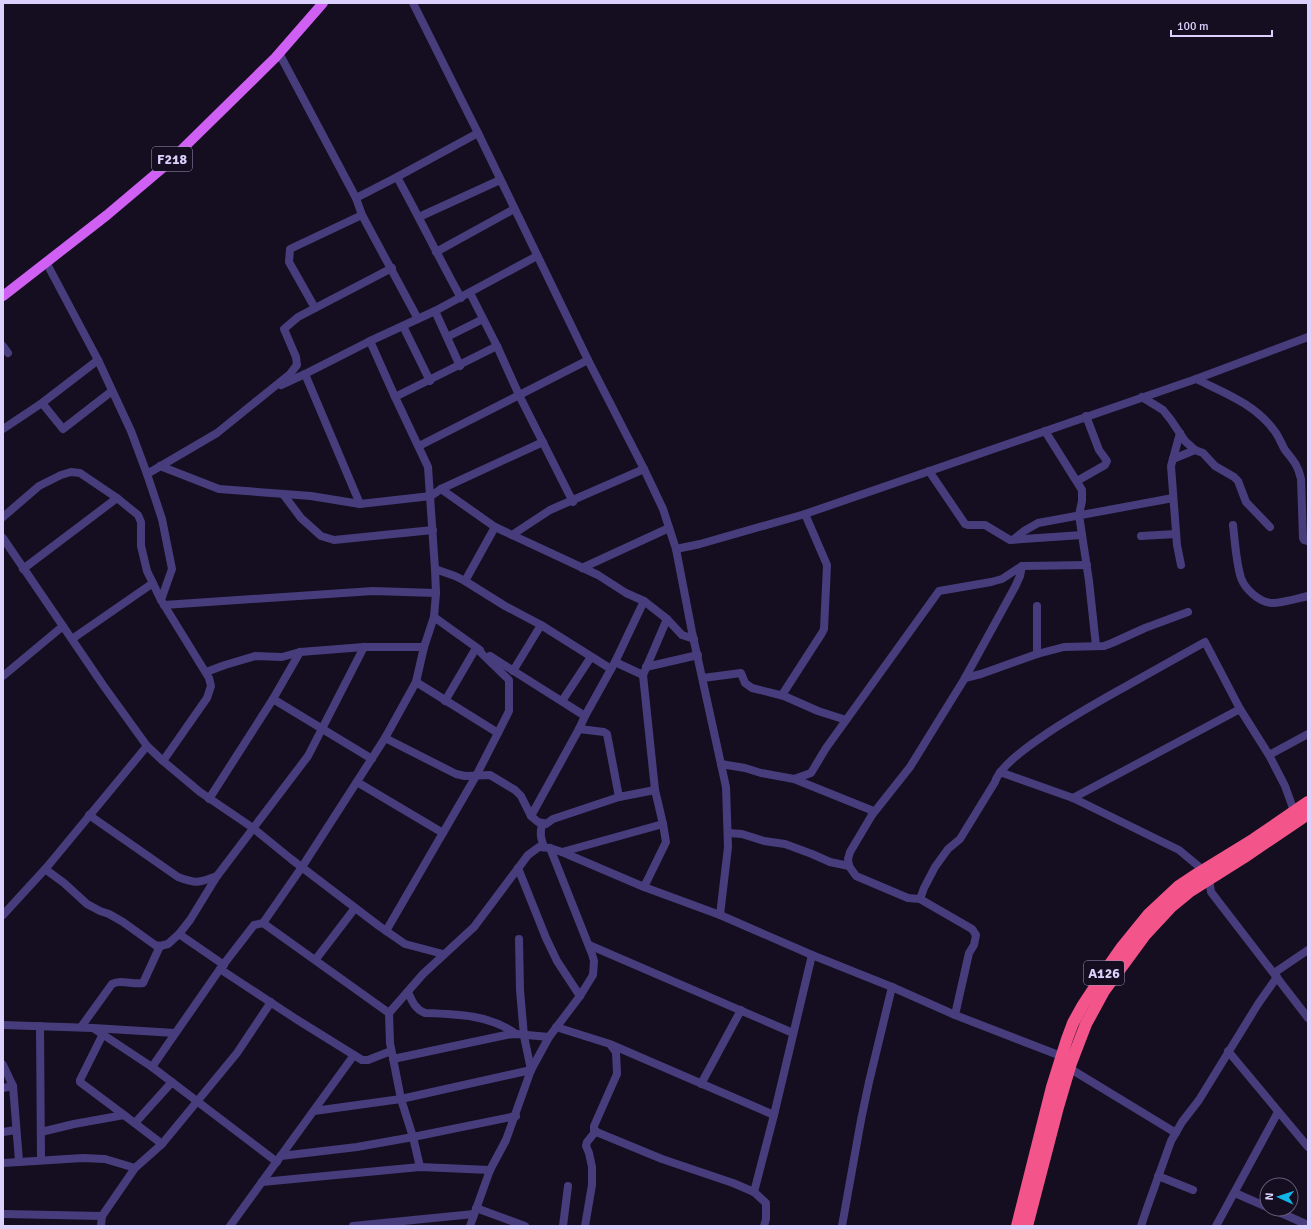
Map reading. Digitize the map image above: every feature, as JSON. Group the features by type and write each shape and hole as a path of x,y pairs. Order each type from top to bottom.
{"highway":[{"name":"A126","path":"1206,875 1254,839 1308,802"},
{"name":"A126","path":"1017,1226 1061,1056 1074,1023 1083,1006 1122,947 1148,914 1163,900 1308,814"},
{"name":"A126","path":"1027,1226 1069,1068 1088,1018 1128,956 1158,920 1194,882"}],"main road":[{"name":"F218","path":"3,296 107,215 165,166 279,53 323,3"}],"street":[{"path":"413,3 588,360 663,509 676,549 726,787 728,847 720,915"},
{"path":"279,53 356,198 362,215 418,318"},
{"path":"356,198 478,133"},
{"path":"397,177 461,298"},
{"path":"419,218 500,180"},
{"path":"436,252 514,209"},
{"path":"315,308 289,262 290,249 362,215"},
{"path":"272,389 418,318 435,312 537,256"},
{"path":"46,262 98,360 131,431 147,474 162,519 172,569 162,602"},
{"path":"147,474 217,433 290,374 297,365 296,357 284,329 298,317 392,268"},
{"path":"470,293 572,502"},
{"path":"435,312 460,366"},
{"path":"446,337 483,319"},
{"path":"403,326 430,381"},
{"path":"676,549 700,544 805,514 1196,379 1308,337"},
{"path":"152,1066 222,967 254,925 263,923 302,867 385,738 416,682 424,647 434,617 436,593 428,467 420,446 395,398 370,341"},
{"path":"395,398 497,346"},
{"path":"3,429 42,403 98,360"},
{"path":"420,446 588,360"},
{"path":"305,374 360,504"},
{"path":"1196,379 1245,403 1276,433 1300,471 1303,538 1304,540 1308,541"},
{"path":"42,403 63,429 112,391"},
{"path":"1142,397 1163,410 1185,441 1194,450 1204,453 1215,466 1238,481 1246,502 1270,527"},
{"path":"1077,481 1105,465 1107,461 1099,450 1086,416"},
{"path":"1045,431 1080,486 1082,493 1080,515 1096,646"},
{"path":"1180,433 1170,466 1172,498 1181,565"},
{"path":"160,466 219,489 311,496 360,504 431,496 441,489 543,442"},
{"path":"1173,459 1194,450"},
{"path":"512,535 550,510 572,502 644,469"},
{"path":"929,471 965,524 985,525 1010,540 1082,535"},
{"path":"3,517 39,486 61,475 71,472 80,474 117,498 138,515 141,522 141,546 147,571 162,602 206,672 211,686 207,698 163,761"},
{"path":"441,489 495,527 582,568 626,593 644,601 667,619 682,635 694,638"},
{"path":"283,494 301,518 321,536 334,540 433,530"},
{"path":"23,569 117,498"},
{"path":"1014,539 1038,523 1172,498"},
{"path":"782,695 822,634 824,628 827,565 805,514"},
{"path":"1233,525 1241,578 1246,587 1253,594 1258,598 1273,603 1308,596"},
{"path":"465,581 495,527"},
{"path":"582,568 669,528"},
{"path":"1141,536 1176,534"},
{"path":"3,538 103,685 147,746 209,799 253,828 386,931 405,944 443,954"},
{"path":"794,779 811,773 826,748 939,591 1002,579 1022,566 1087,565"},
{"path":"955,1015 969,953 974,945 976,935 972,929 920,899 908,898 856,876 849,866 848,859 850,852 872,815 910,767 965,678 1015,587 1020,576 1022,566"},
{"path":"435,569 465,581 505,606 541,625 591,657 613,666 644,671 698,655"},
{"path":"1012,572 1020,576"},
{"path":"72,639 153,583"},
{"path":"162,602 373,591 436,593"},
{"path":"532,816 613,666 644,601"},
{"path":"1037,606 1037,654"},
{"path":"965,678 981,674 1037,654 1064,647 1096,646 1112,643 1145,628 1188,612"},
{"path":"434,617 476,648 585,716"},
{"path":"644,887 666,842 655,790 644,671 667,619"},
{"path":"513,671 541,625"},
{"path":"3,676 63,626"},
{"path":"920,899 935,867 948,849 960,839 1000,772 1015,758 1039,739 1073,717 1205,642 1240,708 1286,786 1294,811"},
{"path":"206,672 255,656 282,657 300,652 364,647 424,647"},
{"path":"45,869 64,883 87,904 116,918 155,945 160,946 168,944 180,934 217,876 308,756 364,647"},
{"path":"446,701 476,648"},
{"path":"386,931 476,776 509,711 509,680 476,648"},
{"path":"209,799 273,699 300,652"},
{"path":"562,701 591,657"},
{"path":"703,678 741,673 745,683 752,688 782,695 818,711 846,720"},
{"path":"416,682 498,733"},
{"path":"273,699 372,759"},
{"path":"1074,798 1240,708"},
{"path":"579,729 604,732 607,734 619,797"},
{"path":"1269,755 1308,734"},
{"path":"385,738 456,774 465,776 490,775 515,790 521,796 532,816 543,824"},
{"path":"3,915 45,869 147,746"},
{"path":"721,764 794,779 871,810 872,815"},
{"path":"1000,772 1074,798 1180,850 1206,875 1211,892 1308,1018"},
{"path":"357,782 443,833"},
{"path":"543,824 546,824 553,819 619,797 655,790"},
{"path":"90,815 178,877 192,882 204,881 217,876"},
{"path":"470,1226 490,1170 506,1140 516,1116 531,1070 549,1037 580,996 593,975 594,961 589,945 540,833 543,824"},
{"path":"562,852 663,824"},
{"path":"728,833 742,834 764,841 785,844 830,862 849,866"},
{"path":"420,1167 413,1137 401,1099 392,1055 389,1013 423,974 474,927 528,855 539,847 562,852 644,887 720,915 955,1015 1061,1056"},
{"path":"518,868 546,938 557,961 580,996"},
{"path":"1194,882 1211,892"},
{"path":"316,959 355,908"},
{"path":"263,923 316,959 389,1013"},
{"path":"180,934 222,967 296,1020 362,1060 506,1035 549,1037"},
{"path":"519,940 520,1035 531,1070"},
{"path":"589,945 793,1033"},
{"path":"81,1027 112,984 116,982 143,983 160,946"},
{"path":"1142,1226 1158,1176 1172,1141 1182,1122 1199,1100 1275,975 1308,950"},
{"path":"754,1192 812,955"},
{"path":"842,1226 861,1120 892,987"},
{"path":"408,992 414,1005 421,1011 475,1017 504,1026 520,1035"},
{"path":"101,1226 102,1216 135,1168 162,1144 238,1053 271,1002"},
{"path":"701,1084 741,1010"},
{"path":"3,1025 81,1027 175,1033"},
{"path":"40,1026 41,1160"},
{"path":"556,1027 610,1044 774,1115"},
{"path":"93,1028 152,1066 197,1101 279,1159 413,1137 516,1116"},
{"path":"103,1034 80,1082 162,1144"},
{"path":"610,1044 616,1052 617,1074 594,1126 594,1130 662,1159 733,1183 754,1192 766,1203 766,1219 764,1226"},
{"path":"1228,1051 1308,1147"},
{"path":"230,1226 354,1055"},
{"path":"3,1065 13,1086 19,1161"},
{"path":"1069,1068 1176,1133"},
{"path":"314,1111 401,1099 531,1070"},
{"path":"135,1123 172,1082"},
{"path":"3,1088 13,1086"},
{"path":"1216,1226 1278,1112"},
{"path":"41,1132 74,1124 124,1115"},
{"path":"3,1132 16,1130"},
{"path":"585,1226 592,1185 592,1167 586,1146 587,1142 596,1131"},
{"path":"3,1163 19,1161 104,1158 135,1168"},
{"path":"262,1182 420,1167 490,1170"},
{"path":"1158,1176 1193,1190"},
{"path":"563,1226 568,1186"},
{"path":"1235,1192 1259,1203"},
{"path":"353,1226 475,1211 525,1226"},
{"path":"3,1214 102,1216"},
{"path":"1290,1217 1308,1225"}]}
